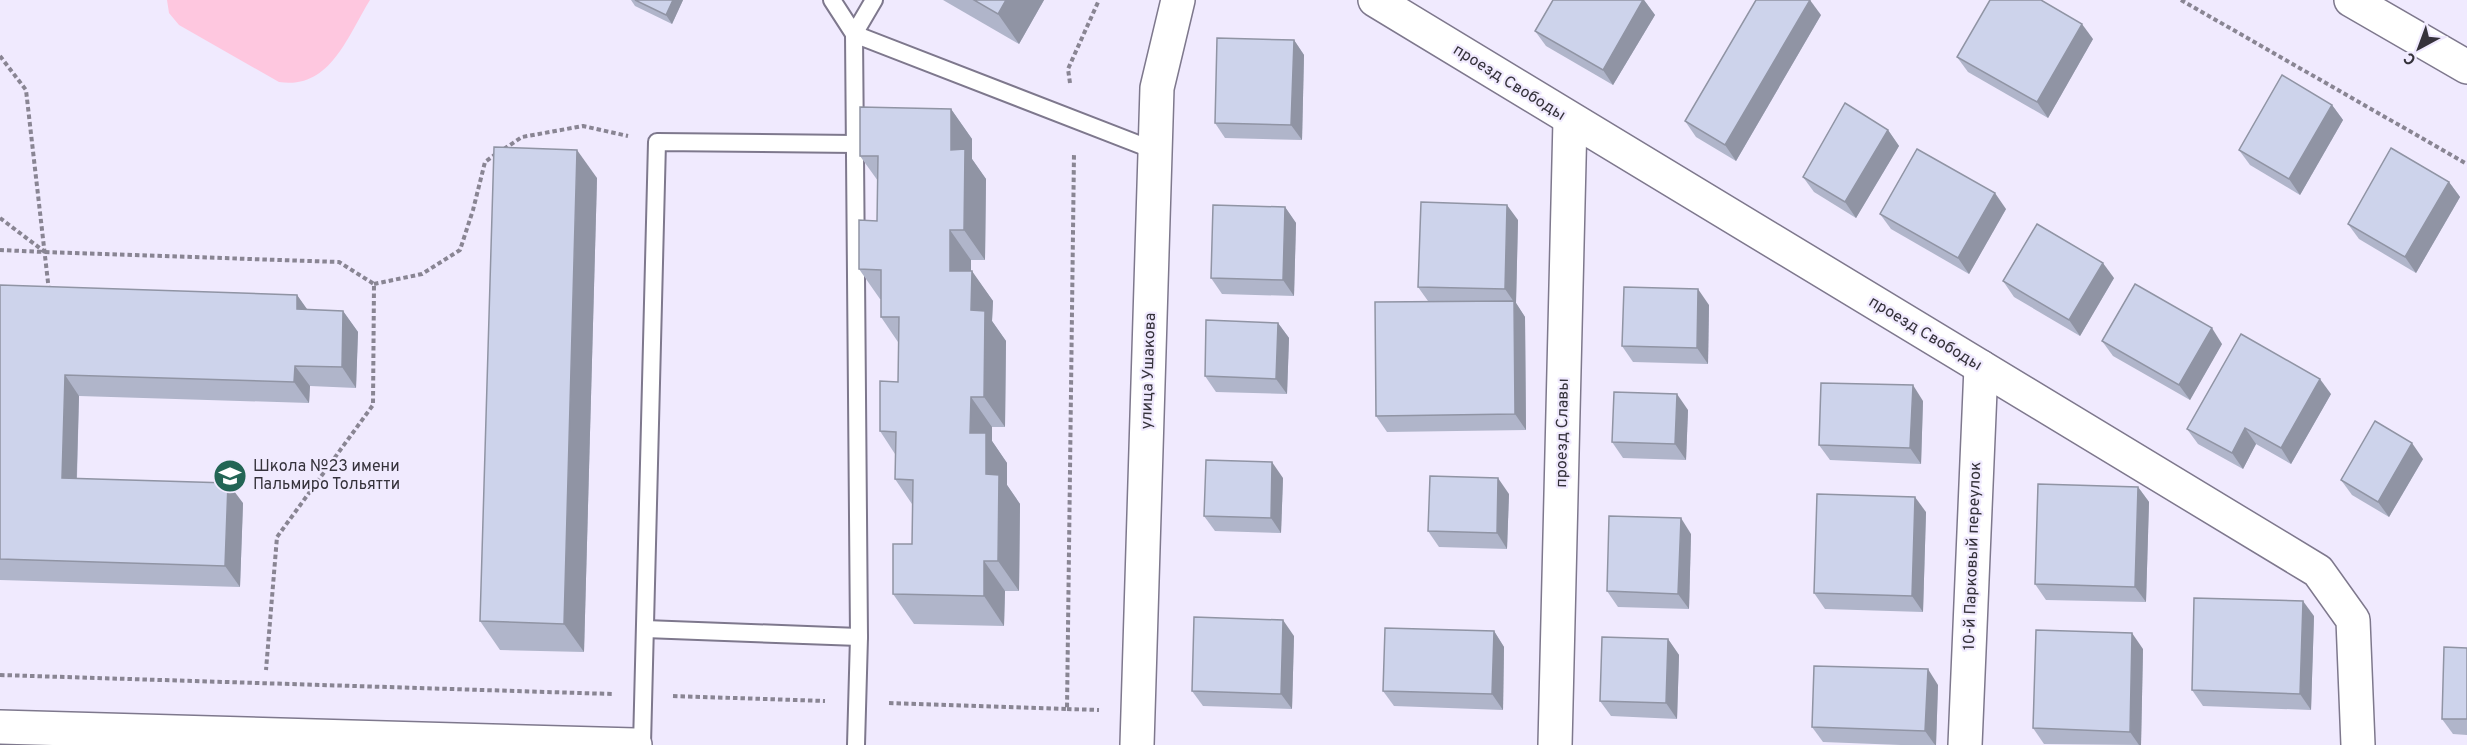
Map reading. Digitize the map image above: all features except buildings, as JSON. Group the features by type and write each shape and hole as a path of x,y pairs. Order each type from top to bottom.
{"street":[{"name":"улица Ушакова","path":"1137,745 1157,88 1178,0"},
{"name":"проезд Свободы","path":"1375,0 2318,571 2353,620 2358,745"},
{"path":"2351,0 2467,67"},
{"name":"проезд Славы","path":"1555,745 1570,120"},
{"name":"10-й Парковый переулок","path":"1965,745 1980,367"},
{"path":"0,727 295,740 635,745"}],"lane":[{"path":"832,0 854,34 1156,152"},
{"path":"856,745 859,636 854,34 874,0"},
{"path":"642,745 657,142 855,144"},
{"path":"645,629 859,636"}],"path":[{"path":"0,675 1067,709 1074,119 1068,69 1099,0"},
{"path":"2181,0 2467,164"},
{"path":"0,56 26,90 50,296"},
{"path":"0,250 339,262 374,284 422,274 460,250 485,162 522,136 583,126 657,142"},
{"path":"0,218 45,252"},
{"path":"266,670 277,537 373,405 374,284"}],"shaded area":[{"path":"167,0 370,0 345,44 324,69 312,78 297,82 279,82 179,25 169,13"}],"place":[{"name":"Школа №23 имени Пальмиро Тольятти","path":"230,476"}]}
